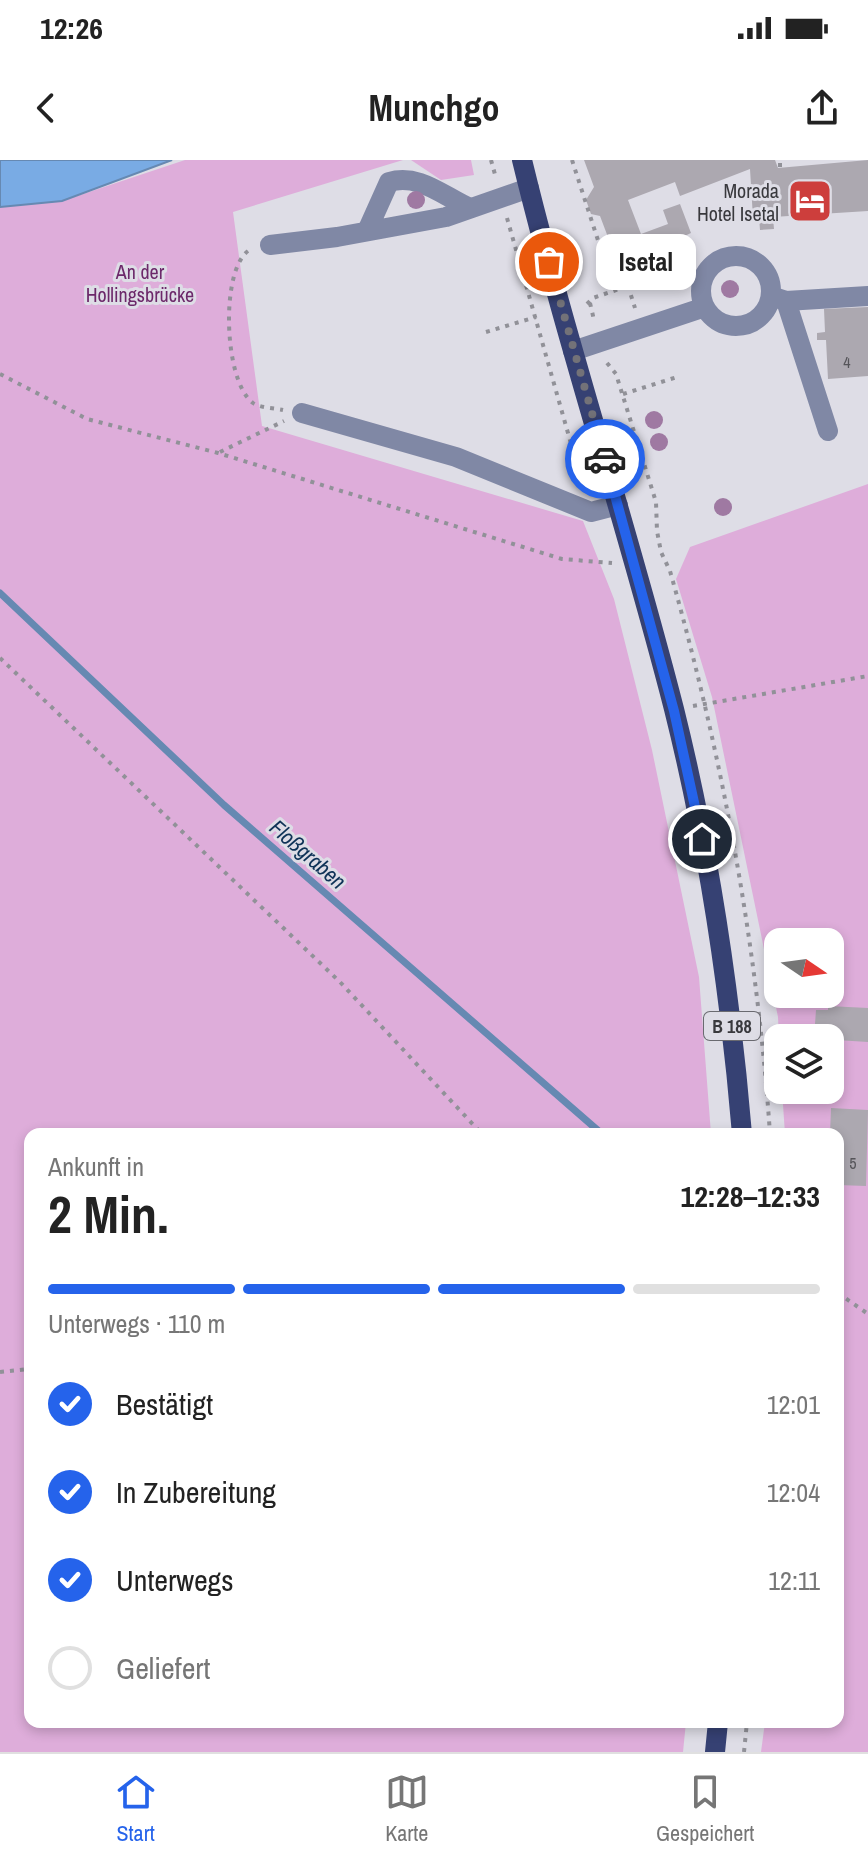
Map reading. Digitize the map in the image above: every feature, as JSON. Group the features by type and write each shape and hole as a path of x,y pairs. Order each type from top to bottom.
{"main road":[{"name":"B 188","path":"522,160 674,711 697,812 729,1002 741,1128"},
{"path":"715,1752 717,1728"}],"lane":[{"path":"367,231 389,182 403,178 416,180 470,208"},
{"path":"270,245 446,217 529,188"},
{"path":"828,431 778,299 759,264 737,256 725,258 714,263 702,283 705,307 720,323 742,326 761,316 778,299 868,296"},
{"path":"573,351 705,307"},
{"path":"302,413 456,457 591,512 618,505"}],"path":[{"path":"572,160 605,262 628,286 593,298 590,303"},
{"path":"780,160 780,167"},
{"path":"500,196 591,512"},
{"path":"270,245 255,246 240,257 229,317 233,359 241,389 255,405 302,413"},
{"path":"486,332 537,317"},
{"path":"0,374 87,419 218,453 562,559 617,564"},
{"path":"616,374 656,502 661,552 670,571 707,703 758,994 769,1128"},
{"path":"623,394 677,377"},
{"path":"218,453 302,413"},
{"path":"0,658 340,982 476,1128"},
{"path":"707,703 868,676"},
{"path":"844,1297 868,1314"},
{"path":"0,1372 24,1370"},
{"path":"744,1752 746,1728"}],"green space":[{"name":"An der Hollingsbrücke","path":"185,160 403,160 233,212 262,426 583,521 614,599 652,750 699,977 711,1128 24,1128 24,1728 685,1728 683,1752 0,1752 0,207 62,201"},
{"path":"411,160 471,160 474,175 441,180"},
{"path":"868,484 868,1752 761,1752 764,1728 844,1728 844,1128 785,1128 783,1104 844,1104 844,1024 778,1024 776,1008 844,1008 844,928 764,928 764,949 712,697 676,579 690,547"}],"water":[{"path":"0,160 172,160 62,201 0,207"}],"building":[{"path":"584,160 775,160 778,168 868,160 868,211 773,217 774,229 760,230 759,217 753,218 750,169 680,196 675,182 628,200 641,234 668,224 663,210 680,204 691,233 648,253 647,249 617,261 600,216 591,214 586,200 594,187"},
{"path":"868,307 868,376 828,379 826,340 817,340 817,333 825,332 824,309"},
{"path":"868,1008 868,1042 844,1040 844,1024 815,1024 816,1010"},
{"path":"831,1108 868,1110 866,1186 844,1185 844,1128 830,1128"}],"waterway":[{"name":"Floßgraben","path":"0,593 224,805 595,1128"}],"way so far":[{"path":"549,262 605,459"}],"place":[{"name":"Morada Hotel Isetal","path":"810,201"},
{"name":"Isetal","path":"549,262"}],"route":[{"path":"605,459 674,711 702,839"}]}
